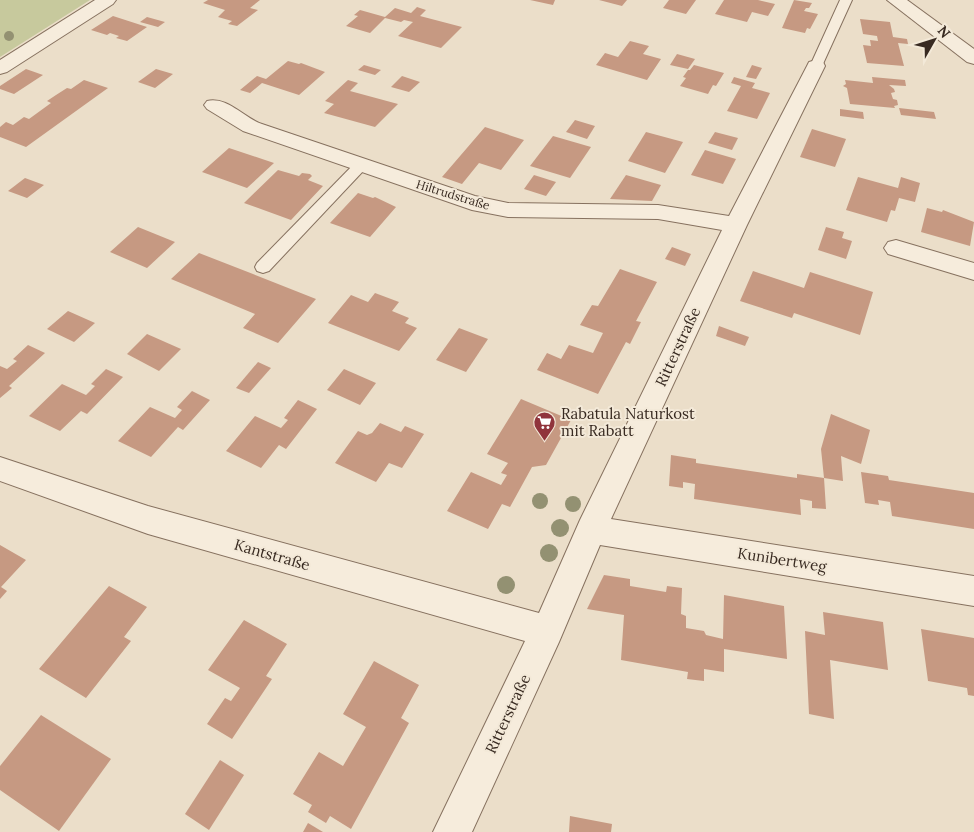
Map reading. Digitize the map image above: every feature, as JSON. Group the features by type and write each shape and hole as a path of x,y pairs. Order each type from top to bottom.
{"street":[{"path":"0,68 107,0"},
{"path":"896,0 974,58"},
{"name":"Ritterstraße","path":"452,832 547,631 591,530 736,225 816,66"},
{"name":"Hiltrudstraße","path":"214,106 250,127 472,203 508,210 658,212 736,225"},
{"path":"896,248 974,272"},
{"name":"Kantstraße","path":"0,468 148,520 547,631"},
{"name":"Kunibertweg","path":"591,530 974,590"}],"lane":[{"name":"Ritterstraße","path":"816,66 846,0"},
{"path":"263,267 361,165"}],"green space":[{"path":"0,0 90,0 0,57"}],"building":[{"path":"208,0 260,0 250,8 258,10 237,26 228,24 232,21 218,17 225,10 203,3"},
{"path":"530,0 555,0 553,5"},
{"path":"599,0 627,0 622,6"},
{"path":"669,0 696,0 686,14 663,8"},
{"path":"724,0 758,0 775,4 768,16 752,12 747,22 715,14"},
{"path":"794,0 812,3 804,11 818,14 810,29 807,28 805,33 782,28"},
{"path":"417,7 426,10 420,16 462,27 441,48 398,36 413,22 404,20 401,22 385,18 370,33 346,26 358,16 354,15 360,10 385,17 395,8 411,13"},
{"path":"113,16 147,27 127,41 116,38 119,36 110,33 107,35 91,30"},
{"path":"147,17 165,22 158,27 140,22"},
{"path":"860,19 890,22 893,37 907,39 908,44 898,43 904,66 867,63 863,45 871,46 870,40 878,41 877,36 863,34"},
{"path":"630,41 649,46 643,54 661,59 647,80 596,65 605,53 618,57"},
{"path":"677,54 695,59 688,69 670,65"},
{"path":"288,61 301,63 325,72 299,95 262,83 250,93 240,90 257,76 266,79"},
{"path":"364,65 381,70 375,75 358,70"},
{"path":"694,65 724,73 716,86 713,85 708,94 680,86 686,78 683,77"},
{"path":"752,65 762,68 756,79 746,77"},
{"path":"26,69 43,75 14,94 0,89 0,86"},
{"path":"156,69 173,74 155,88 138,82"},
{"path":"402,76 420,82 409,92 391,87"},
{"path":"734,77 755,83 752,88 770,93 757,119 727,111 741,86 731,83"},
{"path":"872,77 905,80 906,86 889,85 895,92 891,93 893,99 897,100 898,105 894,106 895,108 850,104 847,88 843,86 846,84 845,80 873,83"},
{"path":"84,80 108,88 26,147 0,137 0,127 6,122 13,125 24,117 29,119 51,103 47,101"},
{"path":"348,80 358,83 350,91 398,104 375,127 324,113 334,104 325,101"},
{"path":"899,108 934,112 936,119 901,115"},
{"path":"840,109 863,112 864,119 840,116"},
{"path":"575,120 595,126 587,139 566,132"},
{"path":"485,127 524,140 501,170 479,163 462,184 442,177"},
{"path":"812,129 846,139 835,167 800,157"},
{"path":"646,132 683,142 665,173 628,161"},
{"path":"715,132 738,138 732,150 708,143"},
{"path":"553,136 591,147 570,178 530,166"},
{"path":"229,148 274,163 247,188 202,172"},
{"path":"705,150 736,159 723,184 691,175"},
{"path":"278,170 299,176 302,173 310,174 312,176 308,180 323,186 291,220 244,203"},
{"path":"534,175 556,182 546,196 524,189"},
{"path":"626,175 661,185 652,201 610,199"},
{"path":"858,177 898,188 901,177 920,183 915,202 899,198 895,211 891,210 887,222 846,210"},
{"path":"25,178 44,185 27,198 8,191"},
{"path":"358,193 375,197 396,207 370,237 330,223"},
{"path":"927,208 942,212 943,210 974,222 970,246 921,232"},
{"path":"138,227 175,242 147,268 110,252"},
{"path":"826,227 844,232 842,238 852,241 846,259 818,250"},
{"path":"672,247 691,254 685,266 665,259"},
{"path":"199,253 316,299 278,343 243,328 255,314 171,279"},
{"path":"620,269 657,282 636,321 641,322 630,344 626,342 598,394 537,370 547,353 561,359 569,345 593,353 603,333 580,325 592,305 598,306"},
{"path":"753,271 804,288 810,272 873,292 860,335 794,313 792,318 740,301"},
{"path":"375,293 399,302 392,311 409,318 405,323 417,328 399,351 328,323 351,295 368,302"},
{"path":"68,311 95,323 74,342 47,329"},
{"path":"719,326 749,337 745,346 716,336"},
{"path":"459,328 488,339 466,372 436,360"},
{"path":"147,334 181,349 159,371 127,354"},
{"path":"28,345 45,353 9,386 12,388 0,398 0,366 7,369 17,361 13,359"},
{"path":"258,362 271,368 249,393 236,388"},
{"path":"106,369 123,377 87,414 81,411 60,431 29,416 62,384 86,395 95,386 91,384"},
{"path":"344,369 376,383 360,405 327,390"},
{"path":"192,391 210,400 183,430 178,427 151,457 118,441 150,407 175,418 182,410 177,407"},
{"path":"521,399 571,420 546,465 532,467 510,507 502,504 488,529 447,511 471,472 501,485 507,475 501,473 508,463 487,454"},
{"path":"298,400 317,409 286,449 279,445 261,468 226,451 255,416 281,428 288,420 284,418"},
{"path":"831,414 870,430 861,464 841,456 843,481 824,478 821,449"},
{"path":"380,423 401,432 405,426 424,434 402,468 389,463 376,482 335,463 358,431 367,435 372,433"},
{"path":"671,455 696,459 696,463 797,478 797,474 824,478 826,509 812,508 812,501 800,499 801,515 694,499 695,484 683,482 683,488 669,486"},
{"path":"861,472 888,476 889,480 974,493 974,529 892,516 890,502 878,500 879,505 865,503"},
{"path":"0,545 26,560 1,587 7,591 0,599"},
{"path":"604,575 630,579 630,586 666,592 667,586 682,588 681,614 686,616 686,628 704,631 706,635 723,639 724,595 784,606 787,659 724,649 724,672 704,669 704,681 687,679 688,672 621,660 624,615 587,609"},
{"path":"109,586 147,607 124,637 131,641 86,698 39,669"},
{"path":"823,612 883,622 888,670 830,660 834,719 809,714 805,631 825,635"},
{"path":"244,620 287,644 266,676 272,679 232,739 207,724 225,698 231,701 240,688 208,670"},
{"path":"921,629 974,638 974,696 968,695 967,688 928,681"},
{"path":"374,661 419,685 401,718 409,723 351,829 330,816 326,823 308,812 312,805 293,794 319,752 343,766 366,727 343,714"},
{"path":"41,715 111,759 59,831 0,790 0,766"},
{"path":"220,760 244,775 209,830 185,814"},
{"path":"570,816 612,824 611,832 569,832"},
{"path":"308,823 323,832 303,832"}],"place":[{"name":"Rabatula Naturkost mit Rabatt","path":"545,442"}]}
